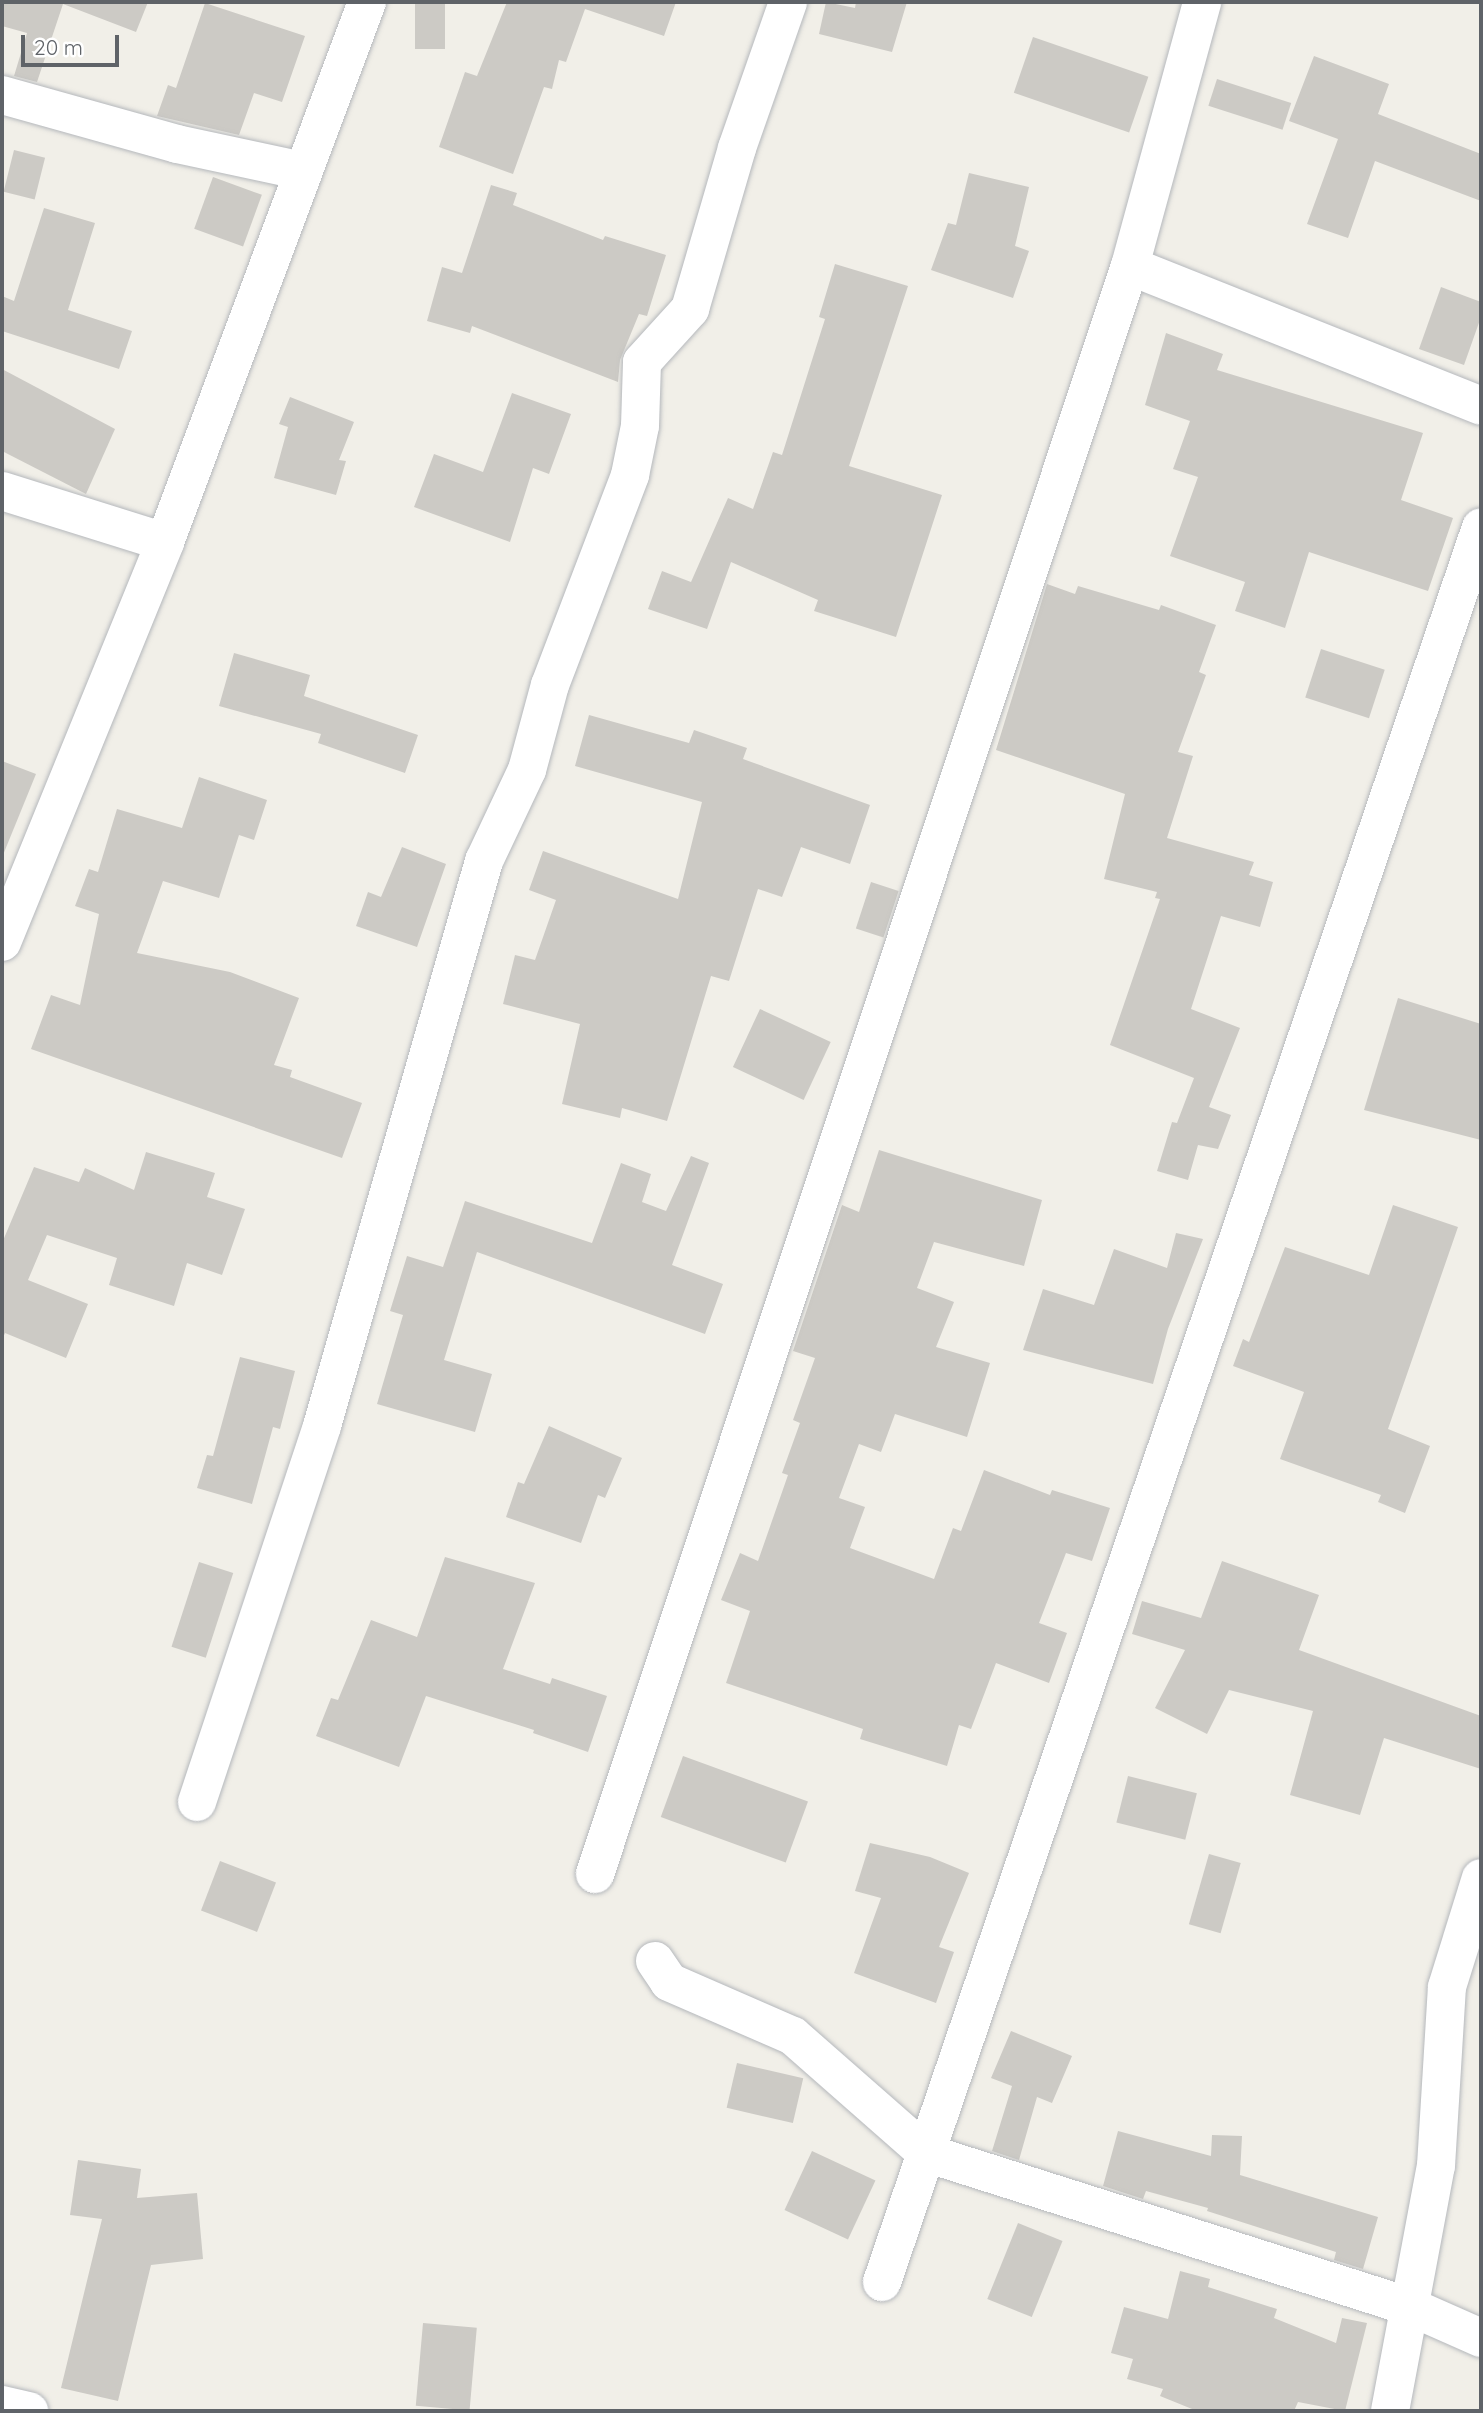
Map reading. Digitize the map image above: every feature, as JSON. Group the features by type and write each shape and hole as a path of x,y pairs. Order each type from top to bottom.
{"street":[{"path":"2,942 165,542 367,2"},
{"path":"197,1802 322,1426 484,862 527,770 550,685 630,475 640,426 642,362 690,309 737,148 788,2"},
{"path":"595,1874 1130,266 1202,2"},
{"path":"2,95 177,144 303,172"},
{"path":"1130,266 1481,406"},
{"path":"2,491 165,542"},
{"path":"882,2282 1481,527"},
{"path":"1390,2411 1436,2166 1447,1987 1481,1878"},
{"path":"655,1961 669,1982 793,2036 926,2153 1410,2307 1481,2338"},
{"path":"2,2405 29,2411"}],"building":[{"path":"2,2 148,2 136,32 63,4 37,82 14,76 27,33 2,26"},
{"path":"415,2 445,2 445,49 415,49"},
{"path":"507,2 676,2 664,36 585,9 566,62 559,60 552,89 544,87 513,174 439,147 465,72 477,76"},
{"path":"826,2 855,8 856,2 907,2 892,52 819,34"},
{"path":"205,3 305,36 282,102 254,93 239,135 157,116 168,85 176,88"},
{"path":"1033,37 1148,77 1129,133 1014,93"},
{"path":"1314,56 1389,84 1378,114 1481,154 1481,201 1375,161 1348,238 1307,224 1338,139 1289,121"},
{"path":"1217,79 1291,103 1283,130 1208,106"},
{"path":"14,150 45,158 35,199 4,192"},
{"path":"969,173 1029,187 1015,246 1029,251 1013,298 931,270 948,223 956,225"},
{"path":"213,177 262,195 243,246 194,229"},
{"path":"491,185 517,193 513,205 603,240 605,236 666,255 647,316 639,314 620,360 618,382 472,326 470,333 427,321 442,267 462,273"},
{"path":"44,208 95,223 68,310 132,331 119,369 2,331 2,296 14,301"},
{"path":"835,264 908,286 849,466 942,495 896,637 814,611 818,600 731,562 707,629 648,609 662,571 691,582 728,498 753,509 773,452 782,455 825,319 819,317"},
{"path":"1441,287 1481,302 1481,317 1464,365 1419,349"},
{"path":"1166,333 1223,354 1217,370 1423,433 1401,500 1453,518 1428,591 1309,552 1285,628 1235,611 1245,582 1170,556 1198,477 1173,469 1190,421 1145,405"},
{"path":"2,369 115,429 86,494 2,451"},
{"path":"512,393 571,414 549,474 533,468 510,542 414,507 434,454 483,472"},
{"path":"290,397 354,422 339,460 346,461 336,495 274,478 288,427 279,424"},
{"path":"1047,584 1075,594 1078,586 1159,610 1161,605 1216,625 1199,672 1206,675 1178,752 1193,756 1167,838 1254,862 1249,875 1273,882 1260,927 1221,916 1191,1009 1240,1028 1209,1107 1231,1115 1218,1149 1198,1145 1188,1180 1157,1171 1172,1122 1177,1123 1194,1078 1110,1045 1160,899 1155,898 1157,892 1104,879 1125,794 996,750"},
{"path":"1321,649 1385,670 1369,718 1305,698"},
{"path":"234,653 310,675 304,696 418,735 405,773 318,743 321,734 219,706"},
{"path":"589,715 689,743 694,730 747,748 743,759 870,805 850,864 801,847 782,897 758,889 729,981 711,976 667,1121 622,1108 620,1118 562,1104 580,1024 503,1004 515,955 535,960 556,900 529,890 543,851 678,899 702,802 575,766"},
{"path":"2,761 36,774 3,855 2,855"},
{"path":"199,777 267,800 254,840 239,835 219,898 163,881 137,953 230,972 299,998 274,1065 292,1070 290,1077 362,1103 342,1158 31,1049 51,995 80,1005 99,914 75,906 89,869 98,872 117,809 182,828"},
{"path":"402,847 446,864 417,947 356,926 368,892 381,897"},
{"path":"871,882 899,891 883,938 856,929"},
{"path":"1398,998 1481,1024 1481,1140 1364,1110"},
{"path":"760,1009 831,1042 804,1100 733,1067"},
{"path":"879,1150 1042,1200 1024,1266 934,1242 917,1288 954,1302 936,1347 990,1363 967,1437 895,1414 881,1452 859,1444 839,1498 865,1507 850,1548 934,1579 953,1528 961,1531 984,1470 1050,1495 1052,1490 1110,1508 1092,1561 1066,1553 1039,1623 1067,1633 1049,1683 996,1663 971,1729 959,1725 947,1766 860,1739 863,1729 726,1683 750,1611 721,1600 740,1553 758,1561 788,1475 782,1473 800,1423 793,1420 815,1358 793,1351 842,1205 859,1212"},
{"path":"146,1152 215,1173 207,1197 245,1209 222,1275 187,1263 174,1306 109,1285 117,1258 47,1235 28,1280 88,1304 66,1358 5,1333 2,1340 2,1243 34,1167 79,1182 85,1168 134,1190"},
{"path":"691,1156 709,1163 672,1265 723,1284 705,1334 477,1252 444,1360 492,1374 475,1432 377,1404 403,1315 390,1311 407,1256 443,1267 465,1201 592,1243 621,1163 651,1174 642,1202 666,1211"},
{"path":"1393,1205 1458,1227 1388,1429 1430,1446 1405,1513 1378,1502 1381,1495 1280,1459 1304,1392 1233,1366 1243,1339 1249,1342 1285,1247 1369,1275"},
{"path":"1176,1233 1203,1239 1168,1329 1153,1384 1023,1350 1043,1289 1094,1305 1114,1249 1167,1268"},
{"path":"240,1357 295,1371 280,1429 273,1427 252,1504 197,1488 207,1455 213,1456"},
{"path":"549,1426 622,1458 605,1498 598,1495 581,1543 506,1517 518,1482 524,1484"},
{"path":"445,1557 535,1583 503,1669 550,1684 552,1678 607,1696 588,1752 533,1733 534,1730 426,1696 399,1767 316,1736 331,1698 338,1700 371,1620 417,1637"},
{"path":"1222,1561 1319,1595 1299,1650 1481,1716 1481,1769 1384,1738 1360,1815 1290,1795 1313,1711 1229,1690 1207,1734 1155,1708 1185,1650 1132,1634 1142,1601 1201,1618"},
{"path":"199,1562 233,1573 206,1658 171,1647"},
{"path":"683,1756 808,1801 786,1863 661,1817"},
{"path":"1128,1776 1197,1793 1185,1840 1116,1823"},
{"path":"870,1843 930,1857 969,1873 939,1947 954,1952 936,2003 854,1973 881,1898 855,1891"},
{"path":"1209,1854 1241,1863 1221,1933 1189,1924"},
{"path":"220,1861 276,1883 257,1932 201,1910"},
{"path":"1011,2031 1072,2056 1052,2103 1037,2097 1019,2160 992,2151 1012,2086 991,2078"},
{"path":"737,2063 803,2078 793,2123 727,2108"},
{"path":"1118,2131 1211,2156 1212,2135 1242,2136 1240,2175 1378,2217 1363,2269 1334,2260 1336,2252 1207,2211 1208,2208 1146,2191 1143,2199 1103,2186"},
{"path":"812,2151 875,2181 848,2239 785,2210"},
{"path":"78,2160 141,2169 137,2198 197,2193 203,2259 151,2265 118,2401 61,2388 102,2219 70,2215"},
{"path":"1018,2223 1063,2241 1032,2317 987,2299"},
{"path":"1180,2271 1210,2279 1208,2287 1277,2309 1274,2318 1336,2343 1342,2318 1367,2323 1345,2411 1298,2402 1294,2411 1197,2411 1160,2396 1163,2389 1127,2379 1133,2359 1111,2353 1124,2307 1168,2319"},
{"path":"423,2323 477,2328 470,2410 416,2406"}]}
